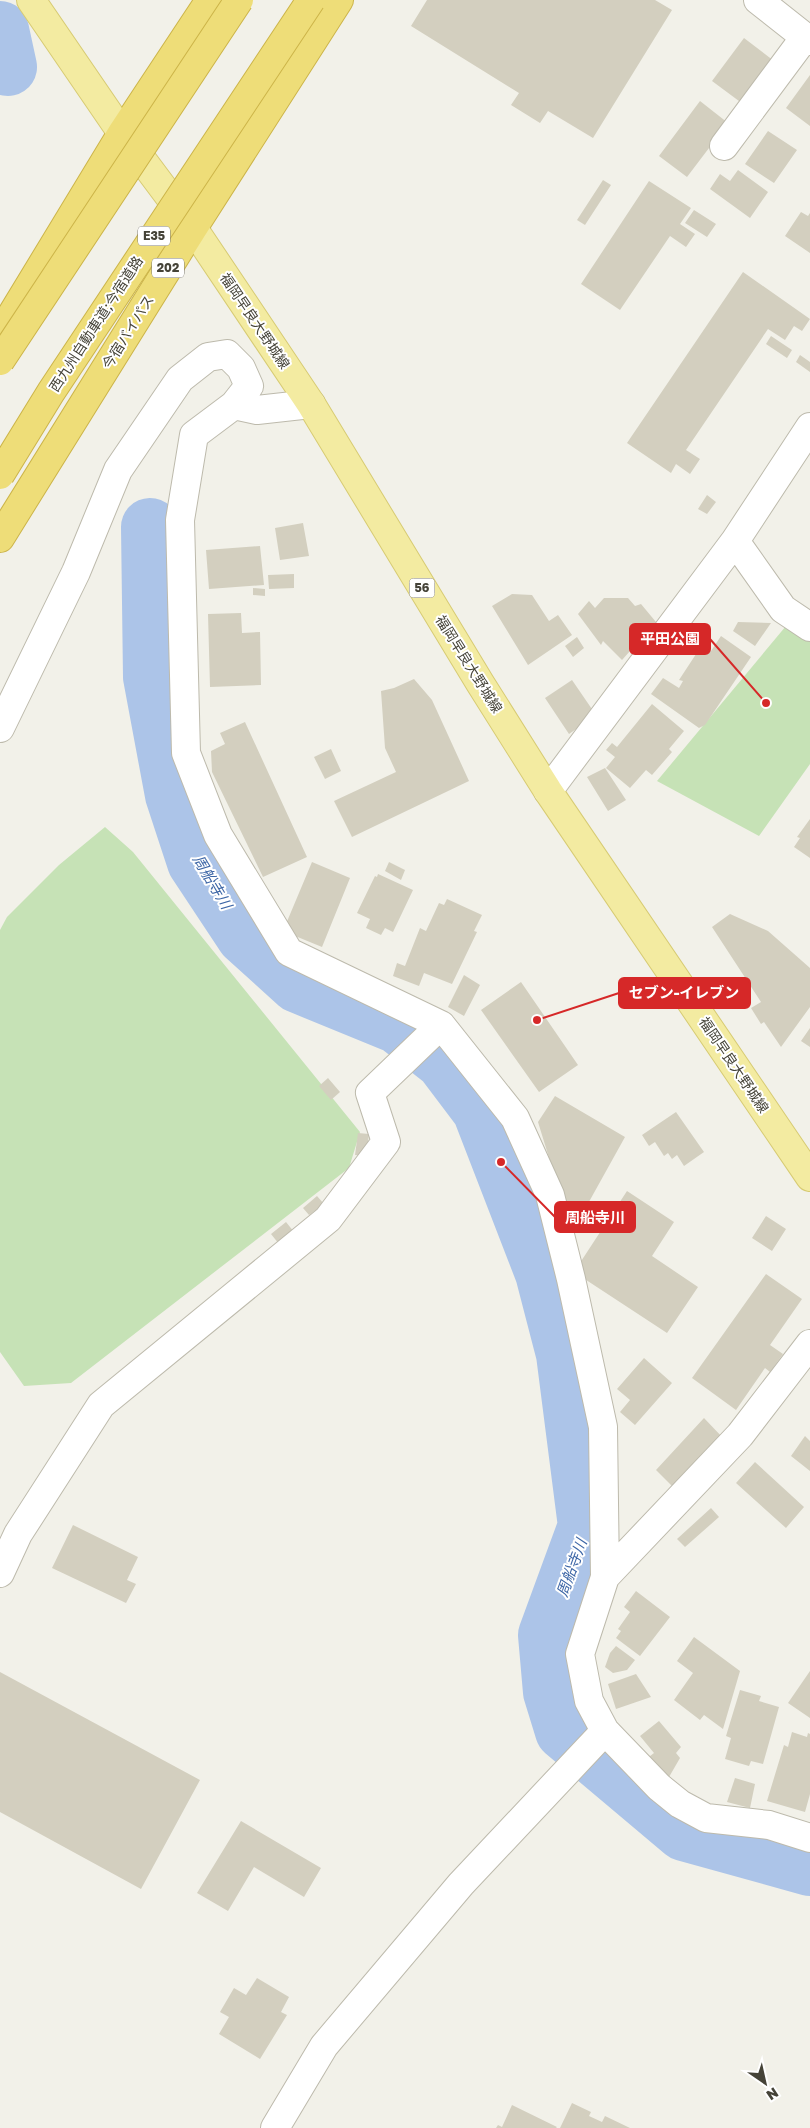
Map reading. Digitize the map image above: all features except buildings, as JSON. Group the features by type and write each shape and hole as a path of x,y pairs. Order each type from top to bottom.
{"highway":[{"path":"0,334 122,133 210,0"},
{"path":"0,361 239,0"},
{"name":"西九州自動車道;今宿道路","path":"0,475 51,392 311,0"},
{"name":"今宿バイパス","path":"0,538 193,228 339,0"}],"main road":[{"name":"福岡早良大野城線","path":"31,0 122,133 193,228 311,404 485,692 548,791 810,1177"}],"street":[{"path":"724,146 807,39 758,0"},
{"path":"0,728 76,572 118,470 180,378 208,357 227,354 241,368 248,386 234,405 194,435 180,520 186,753 218,835 289,952 441,1025 515,1118 550,1195 571,1279 603,1427 605,1576 580,1654 589,1701 605,1731 659,1787 680,1804 706,1818 768,1825 810,1838"},
{"path":"234,405 257,410 311,404"},
{"path":"548,791 735,541 810,427"},
{"path":"735,541 783,609 810,627"},
{"path":"0,1573 18,1534 101,1405 328,1219 386,1142 370,1093 441,1025"},
{"path":"605,1576 740,1435 810,1344"},
{"path":"275,2128 324,2046 461,1884 605,1731"}],"green space":[{"path":"786,626 810,641 810,764 759,836 657,781"},
{"path":"105,827 133,852 360,1132 349,1168 71,1383 24,1386 0,1352 0,930 7,917 59,865"}],"waterway":[{"name":"周船寺川","path":"0,30 8,67"},
{"name":"周船寺川","path":"150,527 152,677 174,795 196,862 245,936 298,984 398,1025 444,1061 481,1110 544,1273 565,1354 587,1526 547,1635 552,1692 564,1731 684,1832 810,1867"}],"place":[{"name":"平田公園","path":"766,703"},
{"name":"セブン-イレブン","path":"537,1020"},
{"name":"周船寺川","path":"501,1162"}]}
